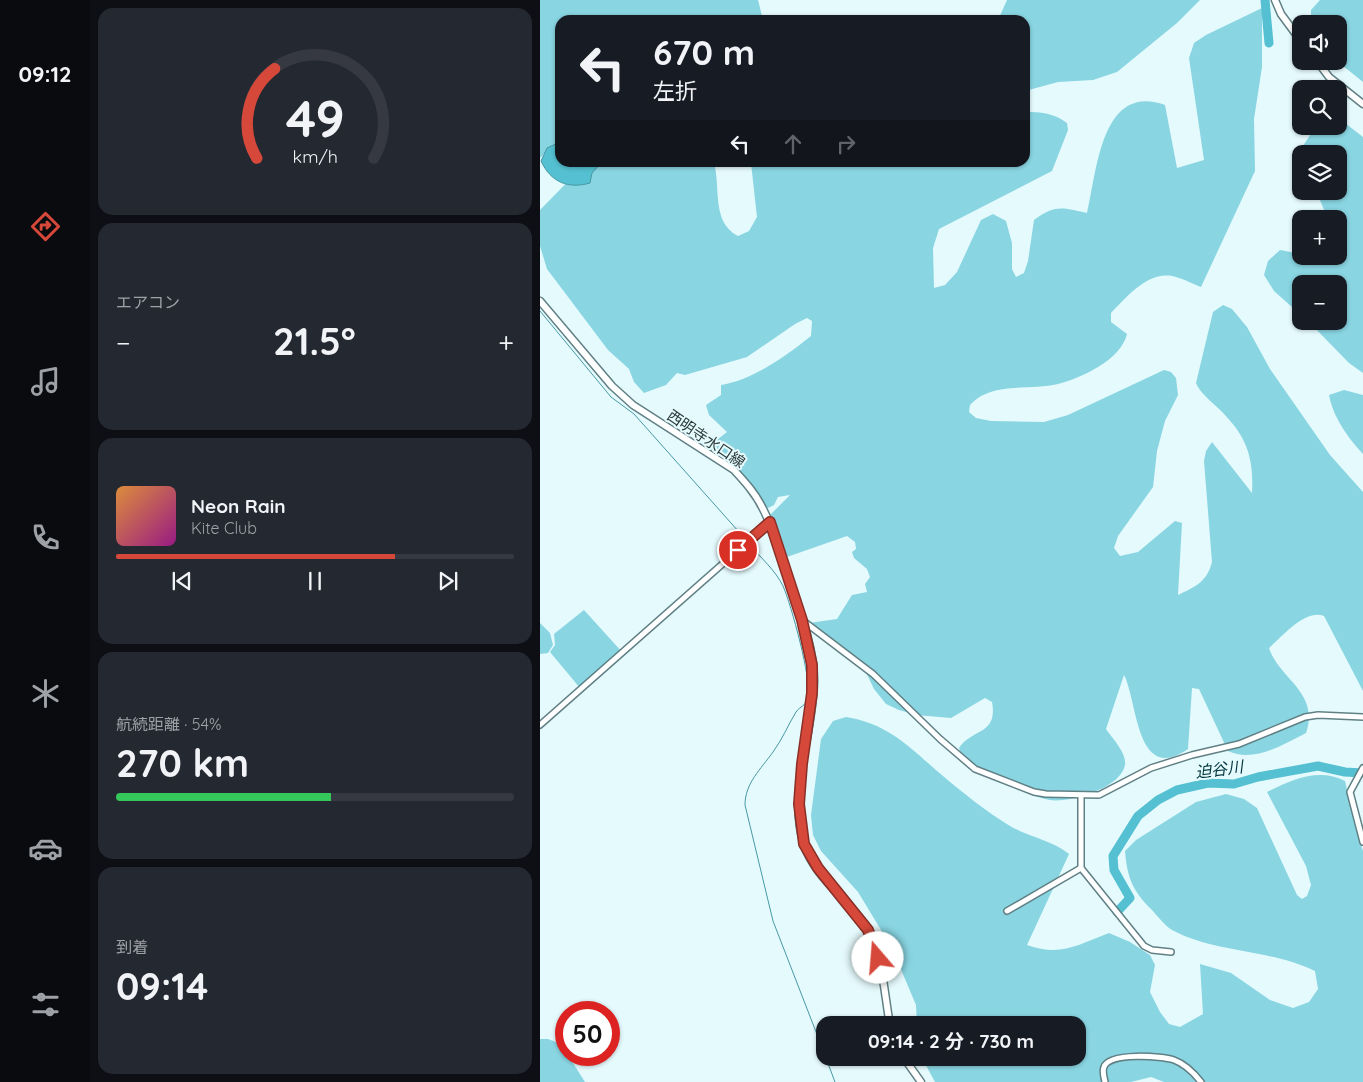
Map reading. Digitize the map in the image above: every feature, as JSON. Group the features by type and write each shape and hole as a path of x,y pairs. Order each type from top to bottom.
{"main road":[{"path":"1275,0 1281,14 1292,29"},
{"path":"1324,70 1363,104"},
{"name":"西明寺水口線","path":"540,301 612,386 633,405 734,470 755,494 770,522 802,620 814,679 802,764 799,804 804,844 818,868 870,935 878,958 888,1016"},
{"path":"910,1066 921,1082"}],"street":[{"path":"540,725 770,522"},
{"path":"802,620 873,674 934,733 975,769 1034,792 1081,797 1099,796 1151,768 1192,755 1239,744 1305,717 1318,715 1363,717"},
{"path":"1363,768 1350,792 1363,842"},
{"path":"1081,797 1081,868 1144,946 1152,950 1171,952"},
{"path":"1007,911 1081,868"},
{"path":"1105,1082 1103,1069 1105,1064 1112,1061 1144,1056 1174,1060 1194,1074 1201,1082"}],"shaded area":[{"path":"540,0 758,0 762,15 555,15 555,144 540,158"},
{"path":"1007,0 1200,0 1177,23 1117,72 1093,80 1058,82 1030,90 1030,15 1000,15"},
{"path":"1320,0 1363,0 1363,82 1347,69 1347,15 1311,15 1311,10"},
{"path":"1262,8 1262,67 1254,119 1255,171 1201,287 1179,278 1166,276 1148,280 1132,292 1111,313 1111,322 1127,334 1117,352 1109,360 1078,377 1058,384 1011,388 989,393 979,397 970,405 969,412 976,418 991,421 1044,422 1068,415 1164,370 1171,372 1176,378 1178,395 1165,421 1157,451 1153,487 1118,536 1114,548 1120,556 1138,552 1175,521 1182,523 1178,595 1200,583 1210,569 1212,562 1204,461 1206,451 1212,442 1252,493 1250,457 1242,437 1228,419 1203,394 1196,383 1213,312 1223,305 1232,309 1247,327 1270,369 1330,455 1363,492 1363,691 1324,616 1309,616 1295,625 1269,648 1281,669 1303,696 1308,707 1309,719 1306,733 1278,747 1258,754 1238,754 1228,751 1199,689 1192,688 1188,749 1171,757 1158,756 1149,749 1142,736 1124,675 1106,729 1124,756 1125,765 1121,773 1114,781 1094,792 1070,799 1050,800 1040,798 1017,789 963,760 959,748 971,737 988,726 993,713 992,702 985,698 951,718 916,715 899,710 886,704 874,689 863,666 809,623 837,619 852,595 867,592 865,584 870,577 867,569 854,558 852,552 856,549 855,542 847,536 784,558 769,516 790,495 778,497 774,505 766,509 755,490 741,474 708,447 727,432 709,415 706,405 721,395 721,385 757,373 791,351 811,336 812,321 807,318 795,324 747,357 685,375 677,373 666,385 644,393 634,382 629,369 608,350 547,269 540,246 540,210 582,167 715,167 720,213 730,230 738,236 749,231 757,217 751,167 1030,167 1030,112 1036,112 1057,117 1067,123 1068,130 1052,171 939,229 933,248 934,288 945,285 957,272 981,220 993,214 1006,221 1012,243 1012,269 1016,277 1024,273 1028,261 1034,220 1054,209 1087,213 1099,155 1106,135 1115,118 1127,106 1144,101 1165,105 1177,168 1204,160 1189,58 1194,43 1206,35"},
{"path":"1347,125 1363,137 1363,373 1349,363 1317,330 1347,330 1347,275 1292,275 1292,307 1274,291 1264,275 1268,261 1280,250 1292,252 1292,265 1347,265 1347,210 1324,210 1320,200 1347,200 1347,145 1304,145 1310,135 1347,135"},
{"path":"555,144 555,167 597,167 592,173 590,183 582,185 568,184 550,175 541,161 547,148"},
{"path":"1344,390 1363,395 1363,454 1342,427 1331,403 1329,395"},
{"path":"584,610 622,652 580,688 550,652 555,645 554,634"},
{"path":"540,623 550,633 553,645 548,653 540,654"},
{"path":"846,717 861,720 888,732 910,747 993,815 1017,830 1055,845 1069,854 1027,945 1059,950 1109,933 1130,942 1150,955 1155,965 1150,992 1160,1012 1169,1024 1180,1027 1203,1014 1200,964 1231,973 1270,1000 1293,1008 1309,1002 1318,989 1315,971 1280,959 1206,943 1172,930 1163,923 1135,889 1127,868 1125,851 1136,840 1196,802 1226,794 1244,799 1257,808 1297,895 1302,899 1307,896 1311,885 1306,866 1267,792 1286,783 1315,775 1335,777 1345,781 1363,851 1363,1082 1164,1082 1151,1077 1131,1082 935,1082 926,1066 1086,1066 1086,1016 917,1016 916,1005 892,948 858,892 821,851 813,835 811,815 821,739 833,721"},
{"path":"540,1039 548,1039 555,1042 555,1066 575,1066 585,1082 540,1082"}],"waterway":[{"path":"1265,0 1269,43"},
{"path":"540,311 611,397 634,414 747,541"},
{"path":"749,544 772,570 783,586 800,642 807,675 808,698 806,703 796,712 776,747 751,783 745,805 773,921 816,1032"},
{"name":"迫谷川","path":"1117,912 1130,898 1114,870 1113,856 1138,816 1158,800 1177,790 1208,783 1234,784 1258,777 1318,766 1345,772 1363,773"},
{"path":"829,1066 835,1082"}],"route":[{"path":"738,550 770,522 802,620 814,679 802,764 799,804 804,844 809,857 868,930 878,958"}]}
